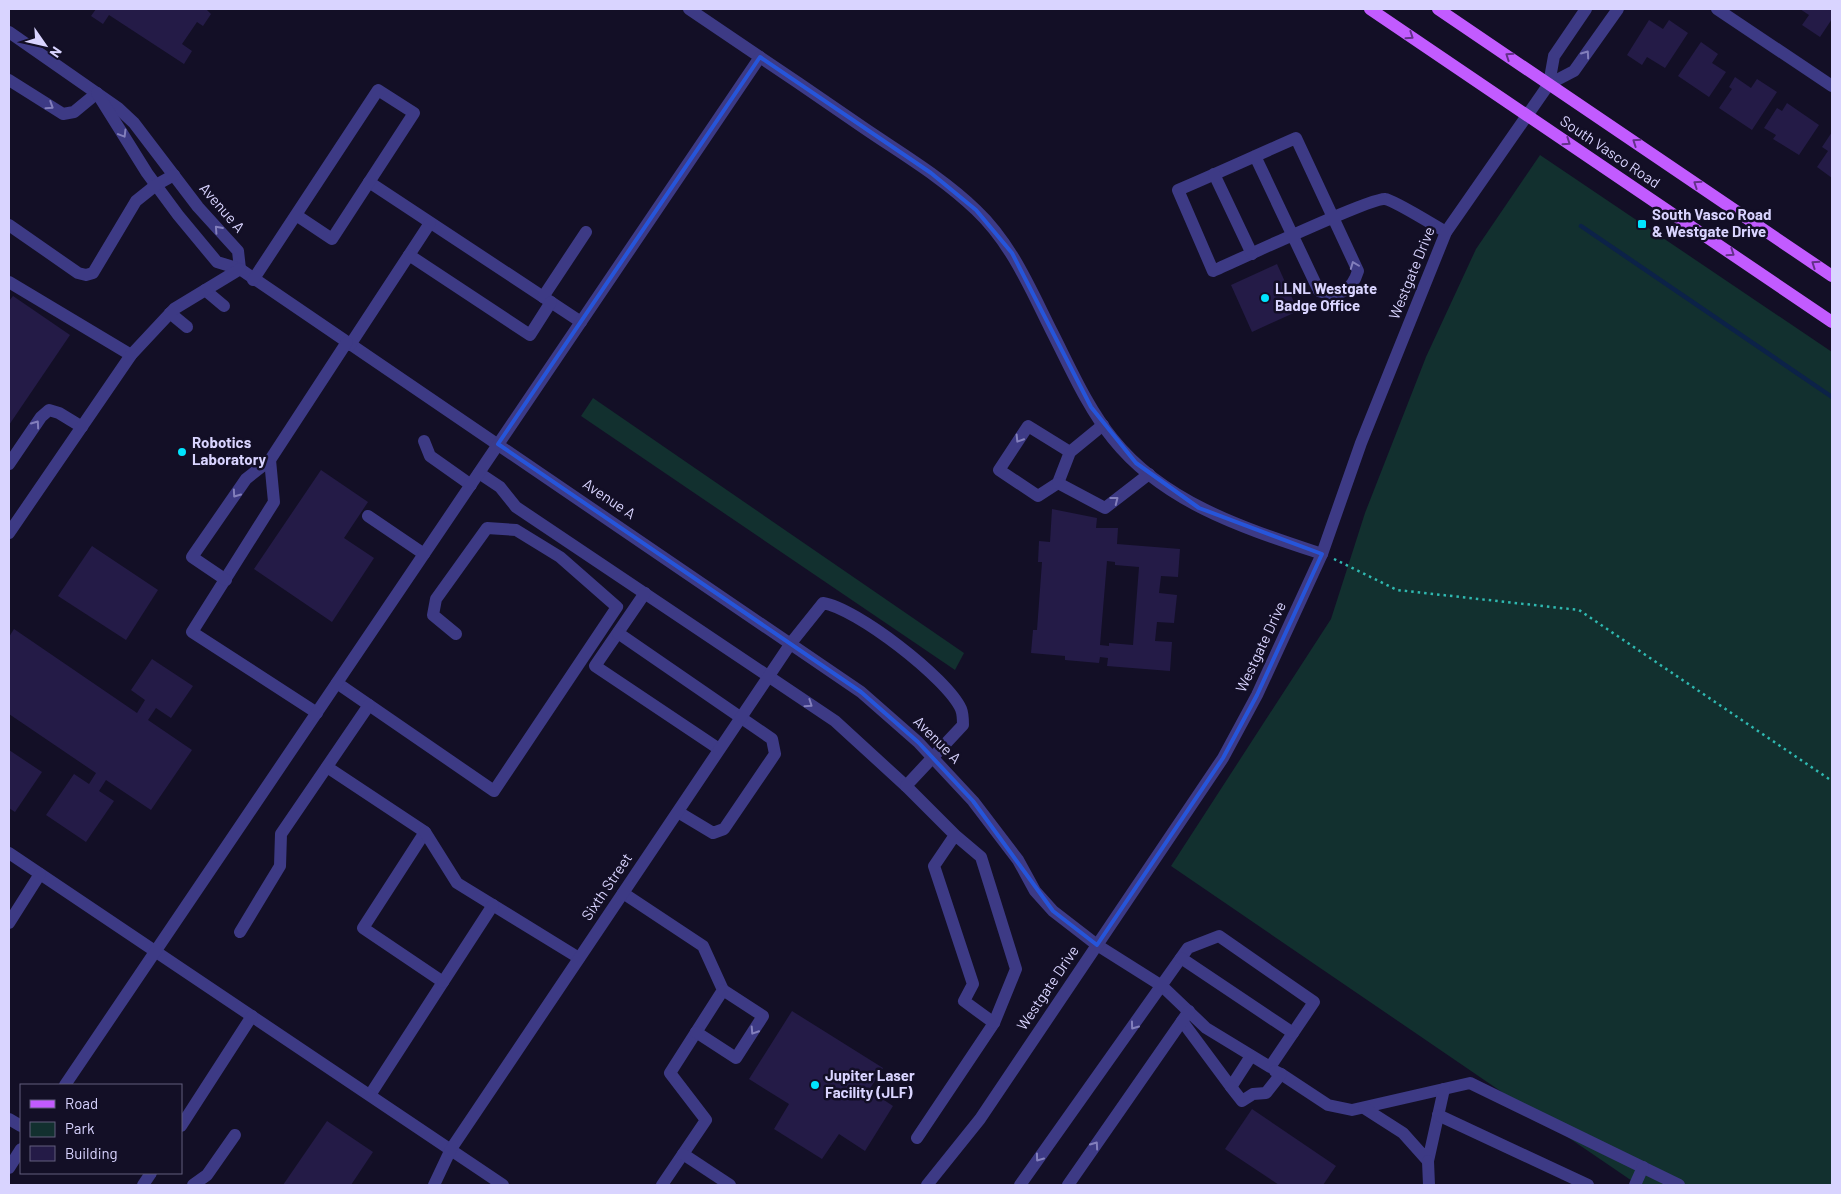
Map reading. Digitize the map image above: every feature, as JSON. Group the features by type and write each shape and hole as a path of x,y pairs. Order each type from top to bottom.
{"main road":[{"name":"South Vasco Road","path":"1370,9 1832,322"},
{"name":"South Vasco Road","path":"1438,9 1832,276"}],"street":[{"path":"689,9 931,173 976,210 1012,253 1091,407 1113,440 1149,474 1199,508 1246,528 1322,554"},
{"path":"1549,84 1554,56 1586,9"},
{"path":"1549,84 1574,71 1618,9"},
{"path":"1718,9 1832,86"},
{"name":"Avenue A","path":"9,32 96,93 134,123 198,207 238,251 240,269 253,280 498,444 861,692 932,757 973,801 1018,860 1035,891 1053,911 1097,945 1162,986 1186,1016"},
{"path":"66,1084 760,57"},
{"path":"9,80 63,114 74,112 96,93 156,185 218,262 240,269"},
{"name":"Westgate Drive","path":"929,1184 980,1119 1223,758 1257,695 1322,554 1361,443 1446,232 1549,84"},
{"path":"253,280 378,90 414,114 332,238 296,215"},
{"path":"1255,156 1292,236 1319,291 1335,294 1344,292 1355,280 1358,271 1333,218 1296,138 1255,156 1214,174 1178,190 1213,272 1292,236 1333,218 1371,202 1385,199 1446,232"},
{"path":"1214,174 1252,254"},
{"path":"9,225 78,273 86,275 93,273 136,202 156,185 174,175"},
{"path":"369,182 581,322"},
{"path":"226,580 192,557 246,479 270,460 430,223"},
{"path":"409,255 530,335 547,300 586,232"},
{"path":"9,533 131,355 170,313 240,269"},
{"path":"9,282 131,355"},
{"path":"205,290 224,306"},
{"path":"170,313 187,327"},
{"path":"9,464 41,417 50,410 60,413 82,427"},
{"path":"1070,452 1028,426 999,470 1038,496 1058,483 1070,452 1103,425"},
{"path":"424,441 430,456 471,485"},
{"path":"270,460 274,502 192,632 317,713"},
{"path":"479,473 500,487 516,507 835,721 906,786 955,835 981,857 1016,969 994,1023 918,1138"},
{"path":"1058,483 1105,508 1149,474"},
{"path":"368,516 424,554"},
{"path":"337,683 494,791 617,607 560,557 516,530 487,528 436,598 433,615 456,634"},
{"path":"645,594 595,666 719,750"},
{"name":"Sixth Street","path":"434,1185 451,1149 791,643 823,602 835,605 898,645 938,680 962,710 963,725 932,757"},
{"path":"618,633 772,739 775,754 724,829 713,834 678,812"},
{"path":"240,932 280,866 281,834 369,705"},
{"path":"906,786 932,757"},
{"path":"327,766 425,832 457,883 579,958"},
{"path":"425,832 363,928 443,982"},
{"path":"955,835 934,866 973,984 964,1001 994,1023"},
{"path":"9,853 451,1149 499,1184"},
{"path":"9,923 40,874"},
{"path":"623,893 703,946 722,990 763,1016 736,1058 696,1032"},
{"path":"370,1095 493,905"},
{"path":"1020,1185 1188,948 1219,936 1314,1002 1293,1033 1266,1092 1252,1094 1242,1101 1186,1016"},
{"path":"1181,958 1293,1033"},
{"path":"662,1185 706,1120 670,1073 722,990"},
{"path":"182,1124 252,1016"},
{"path":"1186,1016 1328,1105 1352,1110 1470,1083 1678,1185"},
{"path":"1068,1185 1186,1016"},
{"path":"1231,1087 1251,1056"},
{"path":"1429,1185 1428,1160 1444,1089"},
{"path":"1364,1108 1403,1133 1428,1160"},
{"path":"1438,1115 1588,1185"},
{"path":"9,1119 20,1125"},
{"path":"193,1185 207,1175 234,1135"},
{"path":"9,1168 20,1151"},
{"path":"683,1154 730,1185"},
{"path":"1635,1185 1643,1167"},
{"path":"143,1185 150,1174"}],"path":[{"path":"1322,554 1397,590 1579,610 1832,781"}],"highlighted area":[{"path":"760,57 931,173 976,210 1012,253 1091,407 1136,463 1199,508 1322,554 1257,695 1223,758 1097,945 1053,911 973,801 918,742 861,692 498,444"}],"green space":[{"path":"1540,155 1832,352 1832,1185 1638,1185 1171,866 1331,619 1365,513 1426,357 1476,249"},
{"path":"593,398 964,653 955,670 581,416"}],"building":[{"path":"96,9 206,9 211,14 203,26 197,22 182,44 192,51 184,64 109,15 103,24 91,16"},
{"path":"1800,9 1832,9 1832,19 1820,37 1802,25 1809,15"},
{"path":"1649,20 1663,29 1669,20 1688,33 1665,68 1647,57 1642,65 1627,55"},
{"path":"1701,42 1718,54 1712,63 1726,72 1709,97 1678,76"},
{"path":"1735,77 1751,88 1757,79 1777,92 1752,130 1719,108 1732,89 1729,87"},
{"path":"1787,103 1819,125 1799,155 1773,139 1776,135 1764,128 1777,108 1782,111"},
{"path":"1832,132 1832,178 1817,167 1828,151 1822,147"},
{"name":"LLNL Westgate Badge Office","path":"1277,264 1298,311 1252,332 1231,285"},
{"path":"13,296 70,335 9,425 9,301"},
{"path":"321,470 368,502 344,538 374,558 332,622 254,569"},
{"path":"1052,509 1097,518 1096,528 1118,528 1117,544 1180,549 1178,577 1161,576 1159,593 1177,595 1174,623 1157,622 1155,641 1172,642 1170,671 1107,666 1108,658 1100,657 1099,663 1065,660 1065,656 1031,653 1033,630 1037,630 1042,562 1038,562 1039,541 1050,542","holes":["1107,561 1115,562 1115,565 1139,567 1133,645 1109,643 1109,646 1100,645"]},
{"path":"92,546 158,590 126,640 58,596"},
{"path":"14,629 137,713 145,700 131,690 152,659 193,686 171,718 156,708 148,720 192,750 151,810 106,780 99,791 114,801 86,842 46,815 74,774 89,784 96,773 9,714 9,637"},
{"path":"9,750 42,772 15,812 9,808"},
{"name":"Jupiter Laser Facility (JLF)","path":"792,1011 883,1068 869,1090 893,1106 865,1151 839,1134 822,1159 774,1129 789,1104 749,1079"},
{"path":"1252,1109 1336,1166 1323,1185 1279,1185 1225,1149"},
{"path":"327,1121 373,1152 351,1185 283,1185"}],"waterway":[{"path":"1581,226 1832,397"}],"place":[{"name":"South Vasco Road & Westgate Drive","path":"1642,224"},
{"name":"LLNL Westgate Badge Office","path":"1265,298"},
{"name":"Robotics Laboratory","path":"182,452"},
{"name":"Jupiter Laser Facility (JLF)","path":"815,1085"}]}
